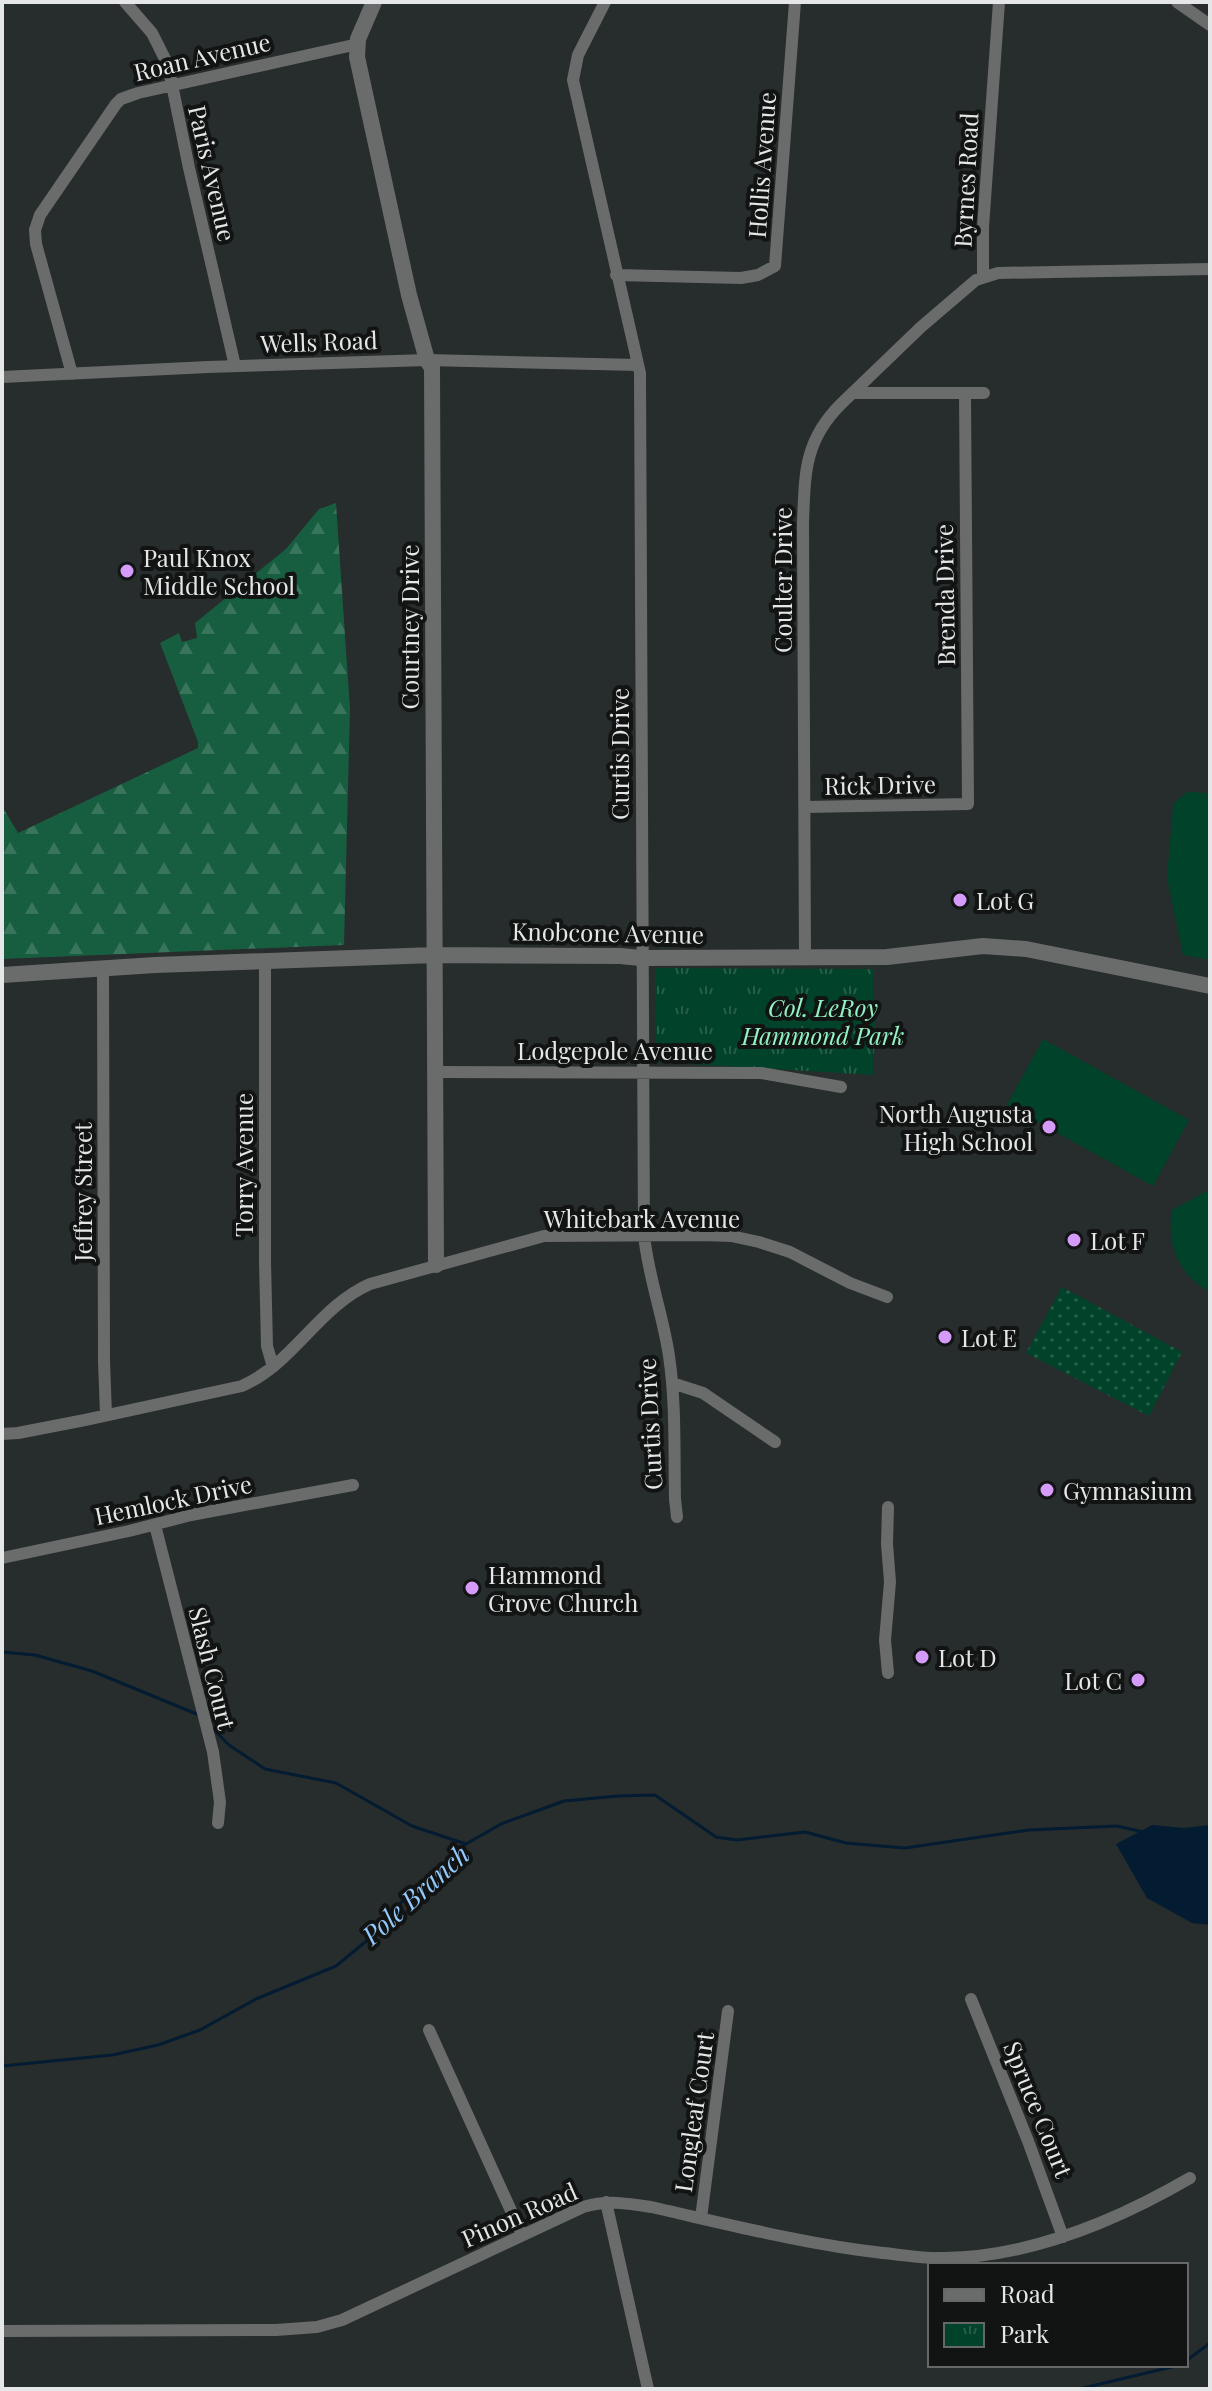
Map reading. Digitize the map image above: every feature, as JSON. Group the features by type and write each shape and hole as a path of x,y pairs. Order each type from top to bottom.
{"street":[{"name":"Paris Avenue","path":"125,2 139,17 168,65 235,366"},
{"name":"Courtney Drive","path":"374,2 361,29 357,57 409,295 432,368 436,1265"},
{"name":"Curtis Drive","path":"605,2 578,55 573,80 638,365 644,1235 672,1383 677,1517"},
{"name":"Hollis Avenue","path":"616,275 741,278 758,275 775,266 795,2"},
{"name":"Byrnes Road","path":"999,2 984,213 983,276 998,273 1210,269"},
{"path":"1177,2 1210,25"},
{"name":"Roan Avenue","path":"72,374 36,244 35,230 37,222 116,104 128,96 358,44"},
{"name":"Coulter Drive","path":"805,958 803,522 806,462 815,438 831,414 921,327 983,276"},
{"name":"Wells Road","path":"2,377 427,360 638,365"},
{"path":"854,393 984,393"},
{"name":"Brenda Drive","path":"956,804 968,804 965,393"},
{"name":"Rick Drive","path":"805,807 956,804"},
{"name":"Knobcone Avenue","path":"2,975 434,955 887,957 983,946 1026,949 1210,986"},
{"name":"Torry Avenue","path":"265,962 266,1304 267,1346 273,1367"},
{"name":"Jeffrey Street","path":"103,968 106,1415"},
{"name":"Lodgepole Avenue","path":"436,1072 761,1073 841,1087"},
{"name":"Whitebark Avenue","path":"2,1434 242,1386 273,1367 325,1314 355,1291 370,1284 544,1236 731,1236 790,1252 850,1283 887,1297"},
{"path":"672,1383 703,1393 775,1442"},
{"name":"Hemlock Drive","path":"2,1558 191,1515 353,1485"},
{"path":"888,1507 890,1582 885,1640 888,1673"},
{"name":"Slash Court","path":"155,1525 213,1752 220,1802 218,1823"},
{"name":"Spruce Court","path":"971,1999 1063,2237"},
{"name":"Longleaf Court","path":"701,2218 728,2011"},
{"path":"429,2030 522,2235"},
{"name":"Pinon Road","path":"2,2331 276,2330 317,2327 342,2320 583,2207 606,2202 651,2207 861,2250 948,2259 997,2253 1063,2237 1158,2197 1190,2178"},
{"path":"606,2202 648,2389"}],"green space":[{"path":"336,503 350,709 344,945 2,959 2,806 18,833 198,748 160,643 179,633 182,642 197,638 195,623 286,549 319,509"},
{"path":"1187,792 1210,793 1210,960 1183,955 1167,878 1173,804"},
{"name":"Col. LeRoy Hammond Park","path":"655,968 873,969 873,1075 656,1062"},
{"path":"1043,1039 1189,1120 1153,1186 1007,1105"},
{"path":"1210,1187 1210,1292 1190,1277 1177,1258 1171,1223 1172,1210"},
{"path":"1062,1287 1182,1352 1149,1416 1026,1353"}],"water":[{"path":"1152,1825 1184,1828 1210,1825 1210,1925 1192,1923 1147,1898 1116,1844"}],"waterway":[{"path":"2,1652 35,1655 92,1671 199,1715"},
{"path":"213,1729 229,1745 265,1769 336,1783 412,1826 466,1844"},
{"name":"Pole Branch","path":"2,2066 112,2055 158,2045 200,2030 256,1999 336,1966 381,1929 403,1900 466,1844 501,1824 564,1801 655,1795 716,1837 737,1840 805,1832 846,1843 905,1848 1029,1830 1117,1826 1143,1832"},
{"path":"1188,2360 1210,2343"},
{"path":"1079,2389 1172,2367"}],"place":[{"name":"Paul Knox Middle School","path":"127,571"},
{"name":"Lot G","path":"960,900"},
{"name":"North Augusta High School","path":"1049,1127"},
{"name":"Lot F","path":"1074,1240"},
{"name":"Lot E","path":"945,1337"},
{"name":"Gymnasium","path":"1047,1490"},
{"name":"Hammond Grove Church","path":"472,1588"},
{"name":"Lot D","path":"922,1657"},
{"name":"Lot C","path":"1138,1680"}]}
